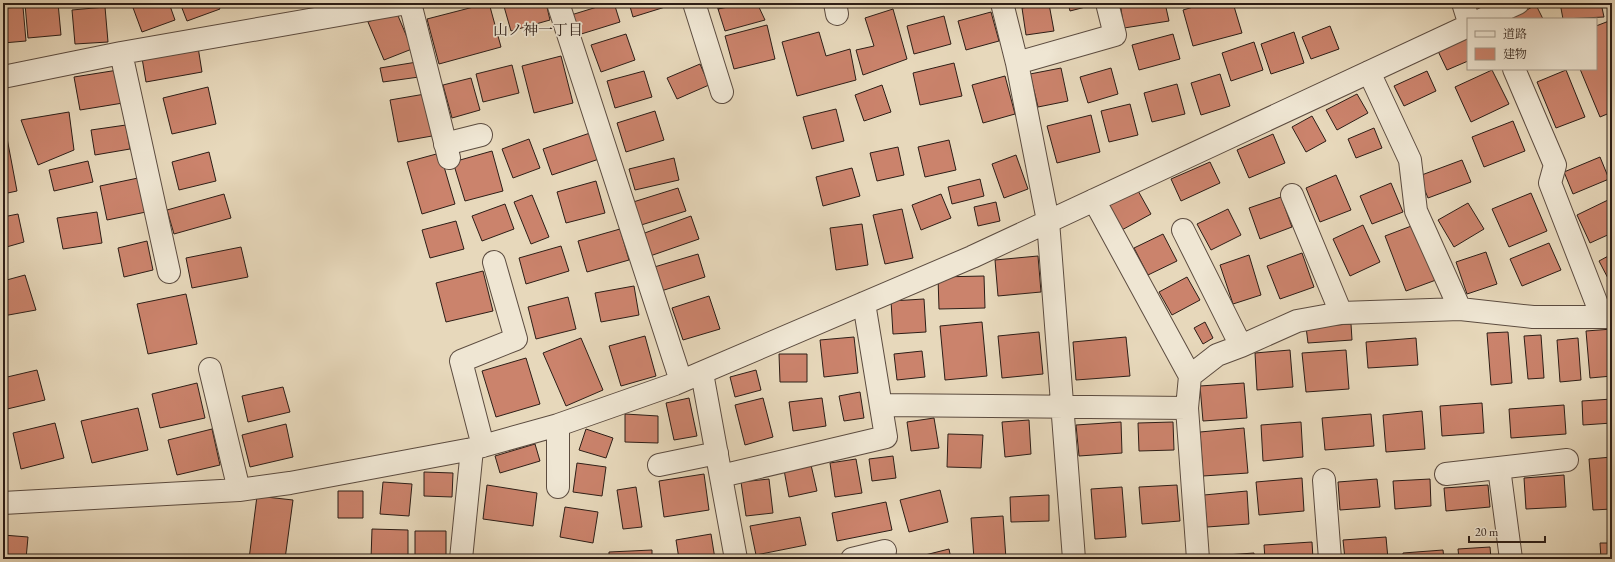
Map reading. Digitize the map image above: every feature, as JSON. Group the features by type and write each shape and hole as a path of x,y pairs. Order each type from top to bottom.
{"street":[{"path":"3,77 121,53 366,7 409,3 447,151 481,135"},
{"path":"558,3 681,382"},
{"path":"694,3 722,92"},
{"path":"1002,3 1017,63 1048,221 1074,559"},
{"path":"1017,63 1115,35 1107,3"},
{"path":"1463,3 1468,18"},
{"path":"1486,18 1518,3"},
{"path":"3,503 239,490 290,483 477,448 558,425 681,382 972,257 1467,26"},
{"path":"121,53 169,272"},
{"path":"1190,376 1218,355 1298,321 1341,313 1460,309 1533,317 1607,317 1550,183 1555,165 1514,70"},
{"path":"1369,72 1410,160 1416,210 1460,309"},
{"path":"1292,195 1341,313"},
{"path":"1094,200 1190,376 1187,408 1198,559"},
{"path":"1183,230 1241,346"},
{"path":"461,559 477,448 461,360 516,339 494,262"},
{"path":"721,476 886,438 864,303"},
{"path":"210,369 239,490"},
{"path":"702,372 736,559"},
{"path":"881,404 1062,405 1187,408"},
{"path":"558,425 558,487"},
{"path":"659,465 717,453"},
{"path":"1446,474 1567,460"},
{"path":"1499,468 1511,559"},
{"path":"1324,480 1330,559"},
{"path":"852,559 885,551"}],"building":[{"path":"58,3 61,35 28,38 25,4"},
{"path":"138,3 169,3 175,20 142,32 132,5"},
{"path":"180,3 217,3 220,9 187,21"},
{"path":"489,3 501,47 439,64 427,19"},
{"path":"503,3 546,3 550,20 511,31"},
{"path":"614,3 620,22 578,35 571,15"},
{"path":"629,3 678,3 633,17"},
{"path":"716,3 739,3 718,9"},
{"path":"749,3 757,3 765,20 725,31 718,9"},
{"path":"1068,3 1101,3 1070,11"},
{"path":"1120,3 1165,3 1169,21 1124,28"},
{"path":"1207,3 1233,3 1242,33 1193,46 1183,10"},
{"path":"1560,3 1601,3 1604,17 1584,18 1563,18"},
{"path":"1049,4 1054,31 1026,35 1022,8"},
{"path":"1536,5 1542,18 1512,18"},
{"path":"23,7 26,41 3,43 3,8"},
{"path":"105,7 108,42 75,44 72,10"},
{"path":"893,9 907,59 863,75 856,50 874,46 865,18"},
{"path":"396,11 412,49 384,60 368,22"},
{"path":"991,12 999,41 966,50 958,21"},
{"path":"944,16 951,44 914,54 907,26"},
{"path":"1609,21 1612,27 1612,112 1600,117 1580,70 1597,70 1597,26"},
{"path":"767,25 775,59 734,69 725,36"},
{"path":"1330,26 1339,49 1311,59 1302,37"},
{"path":"819,32 826,56 850,49 856,80 797,96 782,42"},
{"path":"1294,32 1304,63 1271,74 1261,44"},
{"path":"626,34 635,60 601,72 591,45"},
{"path":"1173,34 1180,59 1139,70 1132,45"},
{"path":"1467,34 1467,61 1447,70 1437,49"},
{"path":"1254,42 1263,70 1231,81 1222,53"},
{"path":"198,47 202,72 146,82 142,58"},
{"path":"561,56 573,103 534,113 522,66"},
{"path":"417,62 419,77 383,82 380,68"},
{"path":"954,63 962,96 920,105 913,73"},
{"path":"700,64 709,85 677,99 667,78"},
{"path":"512,65 519,93 483,102 476,74"},
{"path":"1061,68 1068,101 1038,107 1030,74"},
{"path":"1111,68 1118,94 1088,103 1080,77"},
{"path":"118,70 123,103 80,110 74,77"},
{"path":"1492,70 1509,104 1471,122 1455,87"},
{"path":"1566,70 1585,117 1556,128 1537,82"},
{"path":"644,71 652,97 615,108 607,81"},
{"path":"1427,71 1436,91 1404,106 1394,86"},
{"path":"1220,74 1230,106 1201,115 1191,83"},
{"path":"1005,76 1015,114 983,123 972,85"},
{"path":"471,78 480,110 452,118 443,85"},
{"path":"1177,84 1185,114 1152,122 1144,93"},
{"path":"882,85 891,112 864,121 855,95"},
{"path":"208,87 216,124 172,134 163,98"},
{"path":"425,94 432,136 398,142 390,100"},
{"path":"1357,94 1368,113 1337,130 1326,110"},
{"path":"1130,104 1138,135 1109,142 1101,111"},
{"path":"836,109 844,141 812,149 803,117"},
{"path":"655,111 664,140 626,152 617,123"},
{"path":"69,112 74,150 38,165 21,120"},
{"path":"1091,115 1100,152 1057,163 1047,126"},
{"path":"1312,116 1326,141 1306,152 1292,127"},
{"path":"3,117 17,191 3,194"},
{"path":"1513,121 1525,151 1484,167 1472,137"},
{"path":"126,125 130,149 95,155 91,130"},
{"path":"1374,128 1382,148 1356,158 1348,139"},
{"path":"590,133 599,159 552,175 543,149"},
{"path":"1273,134 1285,163 1249,178 1237,150"},
{"path":"529,139 540,168 513,178 502,149"},
{"path":"949,140 956,170 925,177 918,147"},
{"path":"898,147 904,175 877,181 870,153"},
{"path":"492,151 503,191 465,201 453,162"},
{"path":"209,152 216,181 179,190 172,162"},
{"path":"440,153 455,204 422,214 407,162"},
{"path":"1016,155 1028,189 1004,198 992,164"},
{"path":"1600,157 1609,179 1573,194 1564,172"},
{"path":"674,158 679,180 635,190 629,169"},
{"path":"1462,160 1471,182 1428,198 1419,176"},
{"path":"88,161 93,182 54,191 49,170"},
{"path":"1210,162 1220,183 1181,201 1171,179"},
{"path":"852,168 860,196 823,206 816,177"},
{"path":"1336,175 1351,210 1320,222 1306,188"},
{"path":"138,178 146,212 107,220 100,186"},
{"path":"980,179 984,196 952,204 948,187"},
{"path":"596,181 605,213 566,223 557,192"},
{"path":"1391,183 1403,212 1372,224 1360,196"},
{"path":"678,188 686,211 638,226 630,203"},
{"path":"1137,189 1151,214 1120,231 1107,207"},
{"path":"1531,193 1547,231 1509,247 1492,209"},
{"path":"224,194 231,218 174,234 167,210"},
{"path":"941,194 951,218 921,230 912,205"},
{"path":"532,195 549,237 531,244 514,202"},
{"path":"1281,197 1292,227 1260,239 1249,208"},
{"path":"1608,200 1612,207 1612,233 1590,243 1577,215"},
{"path":"996,202 1000,221 978,226 974,207"},
{"path":"1468,203 1484,229 1454,247 1438,220"},
{"path":"505,204 514,229 482,241 472,216"},
{"path":"902,209 913,258 885,264 873,215"},
{"path":"1228,209 1241,235 1211,250 1197,224"},
{"path":"97,212 102,243 63,249 57,218"},
{"path":"18,214 24,242 3,248 3,217"},
{"path":"691,216 699,239 650,256 642,234"},
{"path":"456,221 464,249 430,258 422,230"},
{"path":"862,224 868,265 836,270 830,228"},
{"path":"1363,225 1380,262 1350,276 1333,239"},
{"path":"1414,225 1436,280 1406,291 1385,236"},
{"path":"620,229 629,260 587,272 578,241"},
{"path":"1163,234 1177,261 1148,275 1134,248"},
{"path":"147,241 153,270 124,277 118,248"},
{"path":"1549,243 1561,270 1522,286 1510,259"},
{"path":"561,246 569,271 526,284 519,258"},
{"path":"241,247 248,277 192,288 186,258"},
{"path":"1486,252 1497,284 1467,294 1456,262"},
{"path":"1302,253 1314,287 1280,299 1267,266"},
{"path":"698,254 705,277 658,292 651,268"},
{"path":"1612,254 1612,286 1599,261"},
{"path":"1249,255 1261,295 1233,304 1220,265"},
{"path":"1038,256 1041,292 998,296 995,260"},
{"path":"483,271 493,311 446,322 436,283"},
{"path":"25,275 36,310 3,316 3,281"},
{"path":"984,276 985,308 939,309 938,277"},
{"path":"1187,277 1200,300 1172,315 1159,292"},
{"path":"634,286 639,315 601,322 595,293"},
{"path":"186,294 197,344 148,354 137,304"},
{"path":"709,296 720,329 683,340 672,308"},
{"path":"568,297 576,329 536,339 528,307"},
{"path":"924,299 926,332 893,334 891,301"},
{"path":"982,322 987,376 945,380 940,326"},
{"path":"1205,322 1213,338 1203,344 1194,328"},
{"path":"1351,324 1352,340 1308,343 1306,327"},
{"path":"1612,329 1612,376 1590,378 1586,331"},
{"path":"1039,332 1043,374 1002,378 998,336"},
{"path":"1508,332 1512,383 1491,385 1487,333"},
{"path":"1541,335 1544,378 1528,379 1524,336"},
{"path":"645,336 656,376 621,386 609,346"},
{"path":"854,337 858,373 824,377 820,340"},
{"path":"1126,337 1130,376 1076,380 1073,342"},
{"path":"581,338 603,390 566,406 543,353"},
{"path":"1416,338 1418,365 1368,368 1366,342"},
{"path":"1578,338 1581,380 1560,382 1557,340"},
{"path":"1290,350 1293,387 1257,390 1255,353"},
{"path":"1346,350 1349,389 1306,392 1302,353"},
{"path":"922,351 925,377 897,380 894,354"},
{"path":"779,354 807,354 807,382 780,382"},
{"path":"526,358 540,404 496,417 482,371"},
{"path":"37,370 45,400 3,410 3,378"},
{"path":"756,370 761,390 735,397 730,377"},
{"path":"197,383 205,418 160,428 152,394"},
{"path":"1244,383 1247,418 1203,421 1200,386"},
{"path":"283,387 290,412 248,422 242,396"},
{"path":"860,392 864,418 844,421 839,396"},
{"path":"689,398 697,436 674,440 666,403"},
{"path":"763,398 773,437 745,445 735,405"},
{"path":"822,398 826,426 793,431 789,402"},
{"path":"1612,399 1612,423 1583,425 1582,401"},
{"path":"1482,403 1484,433 1442,436 1440,406"},
{"path":"1564,405 1566,434 1511,438 1509,409"},
{"path":"138,408 148,450 92,463 81,421"},
{"path":"1422,411 1425,449 1386,452 1383,415"},
{"path":"625,414 658,416 658,443 625,442"},
{"path":"1371,414 1374,446 1325,450 1322,418"},
{"path":"934,418 939,448 911,451 907,422"},
{"path":"1029,420 1031,454 1005,457 1002,422"},
{"path":"1121,422 1122,453 1079,456 1076,425"},
{"path":"1173,422 1174,450 1139,451 1138,423"},
{"path":"1301,422 1303,457 1263,461 1261,425"},
{"path":"55,423 64,458 21,469 13,433"},
{"path":"286,424 293,457 250,467 242,435"},
{"path":"1244,428 1248,473 1203,476 1200,432"},
{"path":"212,429 220,465 177,475 168,440"},
{"path":"586,429 613,438 606,458 579,450"},
{"path":"948,434 983,435 981,468 947,467"},
{"path":"535,444 540,461 500,473 495,456"},
{"path":"893,456 896,478 872,481 869,459"},
{"path":"1612,457 1612,509 1593,510 1589,459"},
{"path":"856,459 862,493 835,497 830,463"},
{"path":"577,463 606,467 602,496 573,492"},
{"path":"811,465 817,491 789,497 784,470"},
{"path":"424,472 453,473 452,497 424,496"},
{"path":"704,474 709,510 664,517 659,481"},
{"path":"1564,475 1566,507 1526,509 1524,478"},
{"path":"1302,478 1304,511 1259,515 1256,482"},
{"path":"769,479 773,513 746,516 741,482"},
{"path":"1377,479 1380,507 1340,510 1338,482"},
{"path":"1430,479 1431,506 1395,509 1393,481"},
{"path":"383,482 412,484 409,516 380,514"},
{"path":"487,485 537,493 533,526 483,519"},
{"path":"1177,485 1180,521 1142,524 1139,487"},
{"path":"1488,485 1490,507 1446,511 1444,488"},
{"path":"636,487 642,527 623,529 617,490"},
{"path":"1122,487 1126,537 1095,539 1091,489"},
{"path":"940,490 948,522 909,532 900,500"},
{"path":"338,491 363,491 363,518 338,518"},
{"path":"1247,491 1249,524 1207,527 1204,495"},
{"path":"1049,495 1049,521 1011,522 1010,497"},
{"path":"257,496 293,500 285,559 249,559"},
{"path":"886,502 892,530 837,541 832,513"},
{"path":"565,507 598,512 593,543 560,537"},
{"path":"1003,516 1006,559 974,559 971,518"},
{"path":"800,517 806,545 756,555 750,526"},
{"path":"372,529 408,530 408,559 371,559"},
{"path":"415,531 446,531 446,559 415,559"},
{"path":"711,534 715,559 679,559 676,540"},
{"path":"3,535 28,537 26,559 3,559"},
{"path":"1386,537 1388,559 1345,559 1343,540"},
{"path":"1312,542 1313,559 1265,559 1264,545"},
{"path":"1600,543 1612,543 1612,559 1601,559"},
{"path":"1490,547 1491,559 1459,559 1458,549"},
{"path":"949,549 951,559 909,559"},
{"path":"652,550 652,559 609,559 609,552"},
{"path":"1443,550 1444,559 1403,559 1403,553"},
{"path":"1254,553 1254,559 1212,559 1212,556"},
{"path":"293,555 316,559 293,559"}],"district":[{"name":"山ノ神一丁目","path":"538,30"}]}
